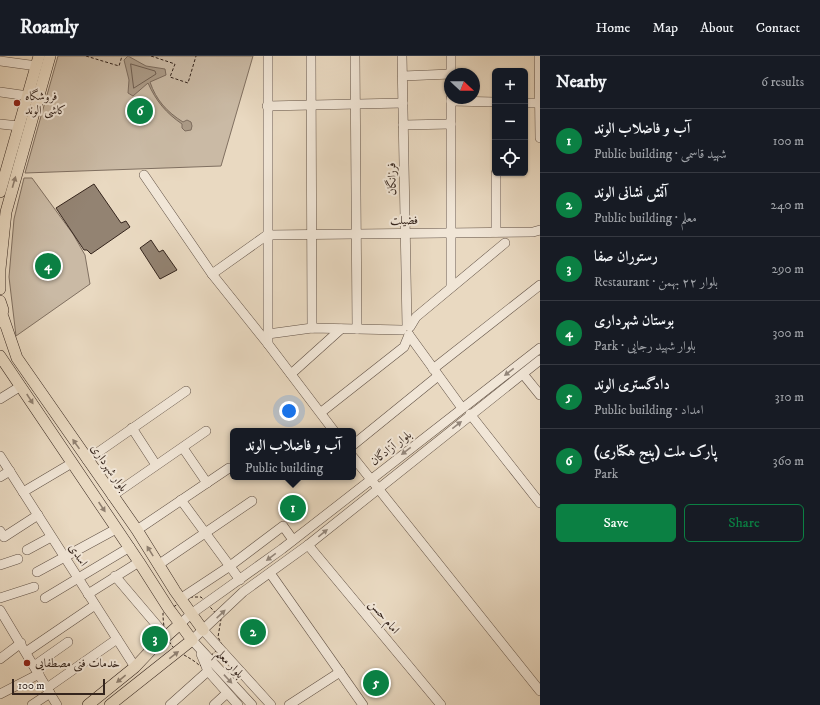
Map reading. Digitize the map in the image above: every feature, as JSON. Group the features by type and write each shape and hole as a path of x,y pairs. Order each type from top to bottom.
{"main road":[{"path":"0,289 3,229 6,212 50,56"},
{"path":"0,192 38,61"},
{"name":"بلوار شهرداری","path":"0,301 3,310 1,320 17,358 137,530 180,599 203,630"},
{"path":"0,356 192,640 110,705"},
{"path":"88,705 135,667 180,624"}],"street":[{"path":"268,56 268,344"},
{"path":"311,56 312,328"},
{"path":"355,56 357,233 356,329"},
{"name":"فرزانگان","path":"402,56 407,329"},
{"path":"451,56 451,68"},
{"path":"539,56 540,138"},
{"path":"0,61 38,61"},
{"path":"402,76 444,74"},
{"path":"0,92 28,96"},
{"path":"480,101 492,102"},
{"path":"267,106 403,103"},
{"path":"528,103 540,103"},
{"path":"451,104 451,287"},
{"path":"0,124 19,126"},
{"path":"404,125 451,124"},
{"path":"144,176 212,274 268,344 332,428"},
{"path":"496,176 496,232"},
{"name":"فضیلت","path":"267,235 312,233 533,232 540,230"},
{"path":"212,274 267,235"},
{"path":"324,410 404,348 407,329 413,320 505,243"},
{"path":"356,442 540,284"},
{"path":"268,334 312,328 407,329"},
{"path":"291,374 341,329"},
{"path":"407,329 462,408"},
{"name":"بلوار آزادگان","path":"180,624 191,614 240,580 293,540 540,348"},
{"name":"بلوار آزادگان","path":"192,640 243,592 308,545 470,414 540,360"},
{"path":"523,374 540,395"},
{"path":"0,399 21,386"},
{"path":"87,460 186,391"},
{"path":"470,414 540,503"},
{"path":"132,428 156,465"},
{"path":"112,496 206,431"},
{"path":"183,448 207,483"},
{"name":"اسدی","path":"0,456 135,667"},
{"path":"356,461 540,691"},
{"path":"23,492 72,463"},
{"path":"137,530 229,468"},
{"path":"0,477 10,471"},
{"path":"181,500 240,580"},
{"path":"158,565 252,501"},
{"path":"0,532 4,537 38,515"},
{"path":"180,599 230,566 284,526 293,540"},
{"path":"37,572 116,529"},
{"path":"27,550 51,536"},
{"name":"امام حسن","path":"308,545 441,705"},
{"path":"45,598 130,547"},
{"path":"0,565 18,560"},
{"path":"88,594 139,562"},
{"path":"270,573 363,705"},
{"path":"116,576 166,636"},
{"path":"0,598 34,587"},
{"path":"26,652 95,605"},
{"path":"0,612 21,643 57,705"},
{"path":"203,630 271,705"},
{"path":"32,705 48,690 117,639"},
{"name":"بلوار معلم","path":"192,640 252,705"},
{"path":"34,666 68,642"},
{"path":"0,659 21,643"},
{"path":"199,649 208,671 238,705"},
{"path":"170,705 208,671"},
{"path":"289,705 340,672"},
{"path":"0,694 39,674"},
{"path":"214,705 227,693"}],"path":[{"path":"86,56 119,66 122,56"},
{"path":"151,56 175,64 170,77 188,83 196,56"}],"shaded area":[{"path":"58,56 253,56 221,166 25,173"},
{"path":"24,178 32,178 73,234 85,255 90,284 16,336 9,277 14,219"}],"water":[{"path":"128,56 146,66 165,69 166,75 150,82 152,88 159,100 172,114 183,122 187,120 191,122 191,130 185,131 182,128 182,124 166,111 154,95 148,83 133,96 128,93 129,80 124,60"}],"building":[{"path":"94,184 121,223 126,221 130,227 91,254 87,250 84,250 56,208"},
{"path":"151,240 159,252 163,250 177,270 160,279 140,248"}],"place":[{"name":"فروشگاه کاشی الوند","path":"17,103"},
{"name":"پارک ملت (پنج هکتاری)","path":"140,111"},
{"name":"بوستان شهرداری","path":"48,266"},
{"name":"آب و فاضلاب الوند","path":"293,508"},
{"name":"آتش نشانی الوند","path":"253,632"},
{"name":"رستوران صفا","path":"155,639"},
{"name":"خدمات فنی مصطفایی","path":"27,663"},
{"name":"دادگستری الوند","path":"376,683"}]}
